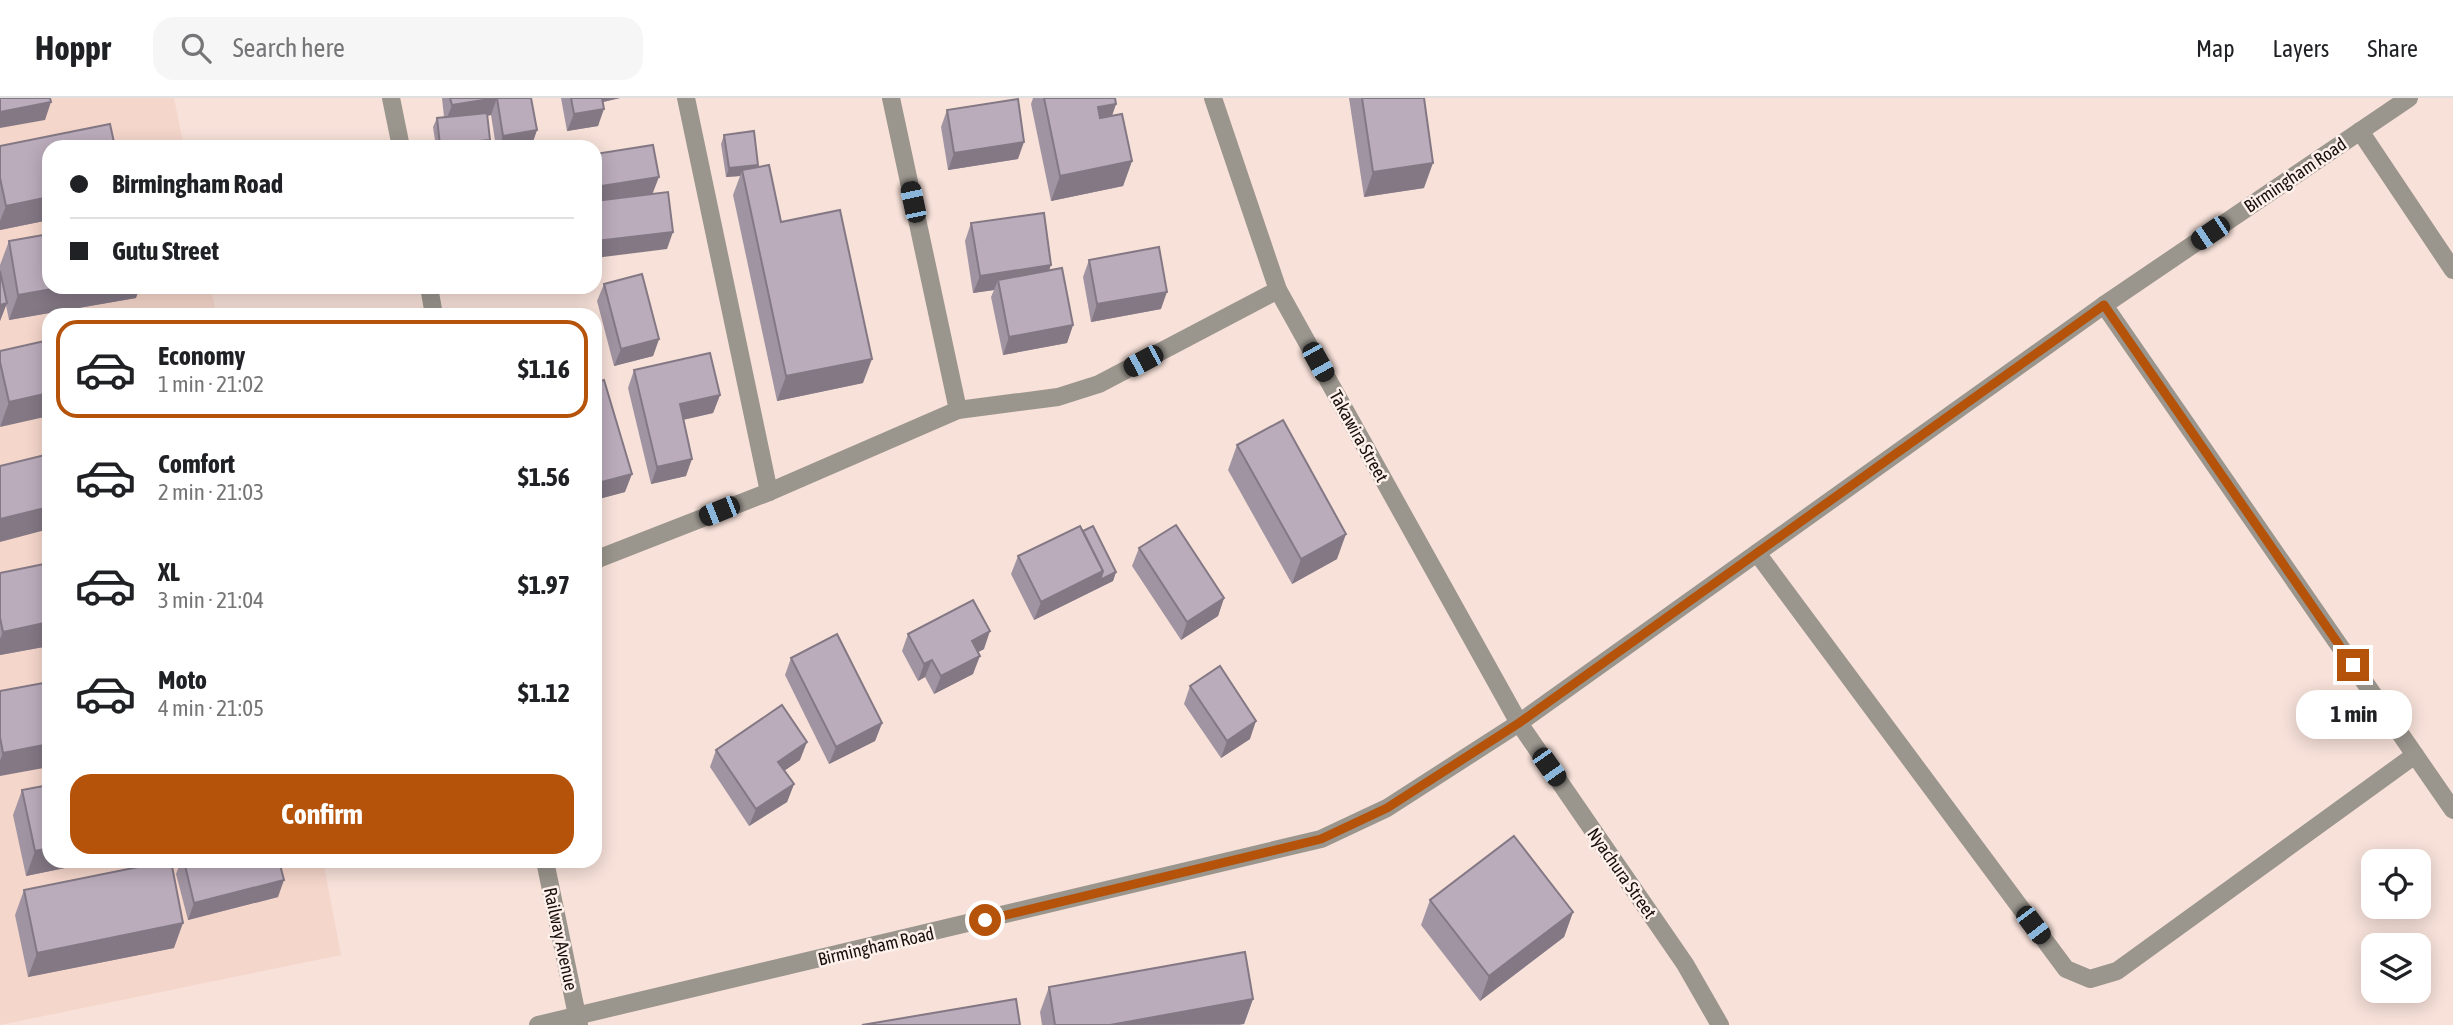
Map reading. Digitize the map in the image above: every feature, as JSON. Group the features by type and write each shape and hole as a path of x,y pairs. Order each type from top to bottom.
{"street":[{"path":"391,98 400,140"},
{"path":"687,98 769,492"},
{"path":"891,98 958,410"},
{"name":"Takawira Street","path":"1213,98 1278,290 1519,723"},
{"name":"Birmingham Road","path":"538,1025 578,1021 1321,839 1387,808 1519,723 2104,305 2409,98"},
{"path":"2360,131 2453,270"},
{"path":"602,557 769,492 958,410 1058,397 1099,384 1278,290"},
{"path":"2104,305 2453,810"},
{"path":"1757,553 2066,969 2090,979 2117,971 2415,755"},
{"name":"Nyachura Street","path":"1519,723 1685,964 1720,1025"},
{"name":"Railway Avenue","path":"546,868 578,1021"}],"shaded area":[{"path":"0,98 174,98 183,140 42,140 42,294 212,294 215,308 42,308 42,868 324,868 341,955 0,1025"}],"building":[{"path":"0,98 50,98 51,102 0,112"},
{"path":"450,98 496,98 452,105"},
{"path":"497,98 531,98 537,130 503,136"},
{"path":"571,98 602,98 604,109 574,114"},
{"path":"1044,98 1115,98 1116,104 1098,107 1100,118 1122,114 1132,161 1060,176"},
{"path":"1362,98 1424,98 1433,163 1373,172"},
{"path":"1018,99 1024,142 954,153 947,110"},
{"path":"487,113 490,140 439,140 437,118"},
{"path":"110,124 113,140 42,140 42,198 6,206 0,178 0,146"},
{"path":"754,131 758,165 729,168 724,135"},
{"path":"653,145 659,177 602,186 602,153"},
{"path":"769,165 781,222 840,210 872,359 786,376 742,170"},
{"path":"668,192 673,232 602,240 602,200"},
{"path":"1044,213 1051,265 980,276 971,223"},
{"path":"42,235 42,291 18,295 9,241"},
{"path":"1159,247 1167,292 1097,304 1089,260"},
{"path":"1062,268 1073,325 1009,337 998,280"},
{"path":"0,271 7,303 0,305"},
{"path":"642,274 659,339 621,349 604,284"},
{"path":"42,342 42,395 9,402 0,351"},
{"path":"710,353 720,395 680,404 692,459 657,467 634,370"},
{"path":"604,380 632,474 602,482"},
{"path":"1283,420 1346,534 1301,559 1237,445"},
{"path":"42,456 42,509 0,519 0,466"},
{"path":"1176,525 1224,598 1187,622 1139,548"},
{"path":"1080,526 1103,571 1041,602 1018,556"},
{"path":"1093,526 1116,572 1100,580 1103,571 1083,531"},
{"path":"42,564 42,624 3,632 0,618 0,573"},
{"path":"973,600 990,631 972,641 980,656 941,676 932,660 924,664 908,634"},
{"path":"837,634 882,723 836,747 791,658"},
{"path":"1220,666 1256,721 1227,741 1190,686"},
{"path":"42,683 42,745 3,753 0,737 0,691"},
{"path":"782,705 807,742 778,762 794,784 756,809 716,750"},
{"path":"42,786 42,850 35,851 22,790"},
{"path":"1514,836 1573,912 1489,976 1430,900"},
{"path":"133,868 172,868 183,923 37,953 24,890"},
{"path":"186,868 281,868 284,880 194,903"},
{"path":"1245,952 1253,999 1110,1025 1055,1025 1049,987"},
{"path":"1016,999 1020,1025 862,1025"}],"route":[{"path":"985,920 1321,839 1387,808 1519,723 2104,305 2353,665"}]}
